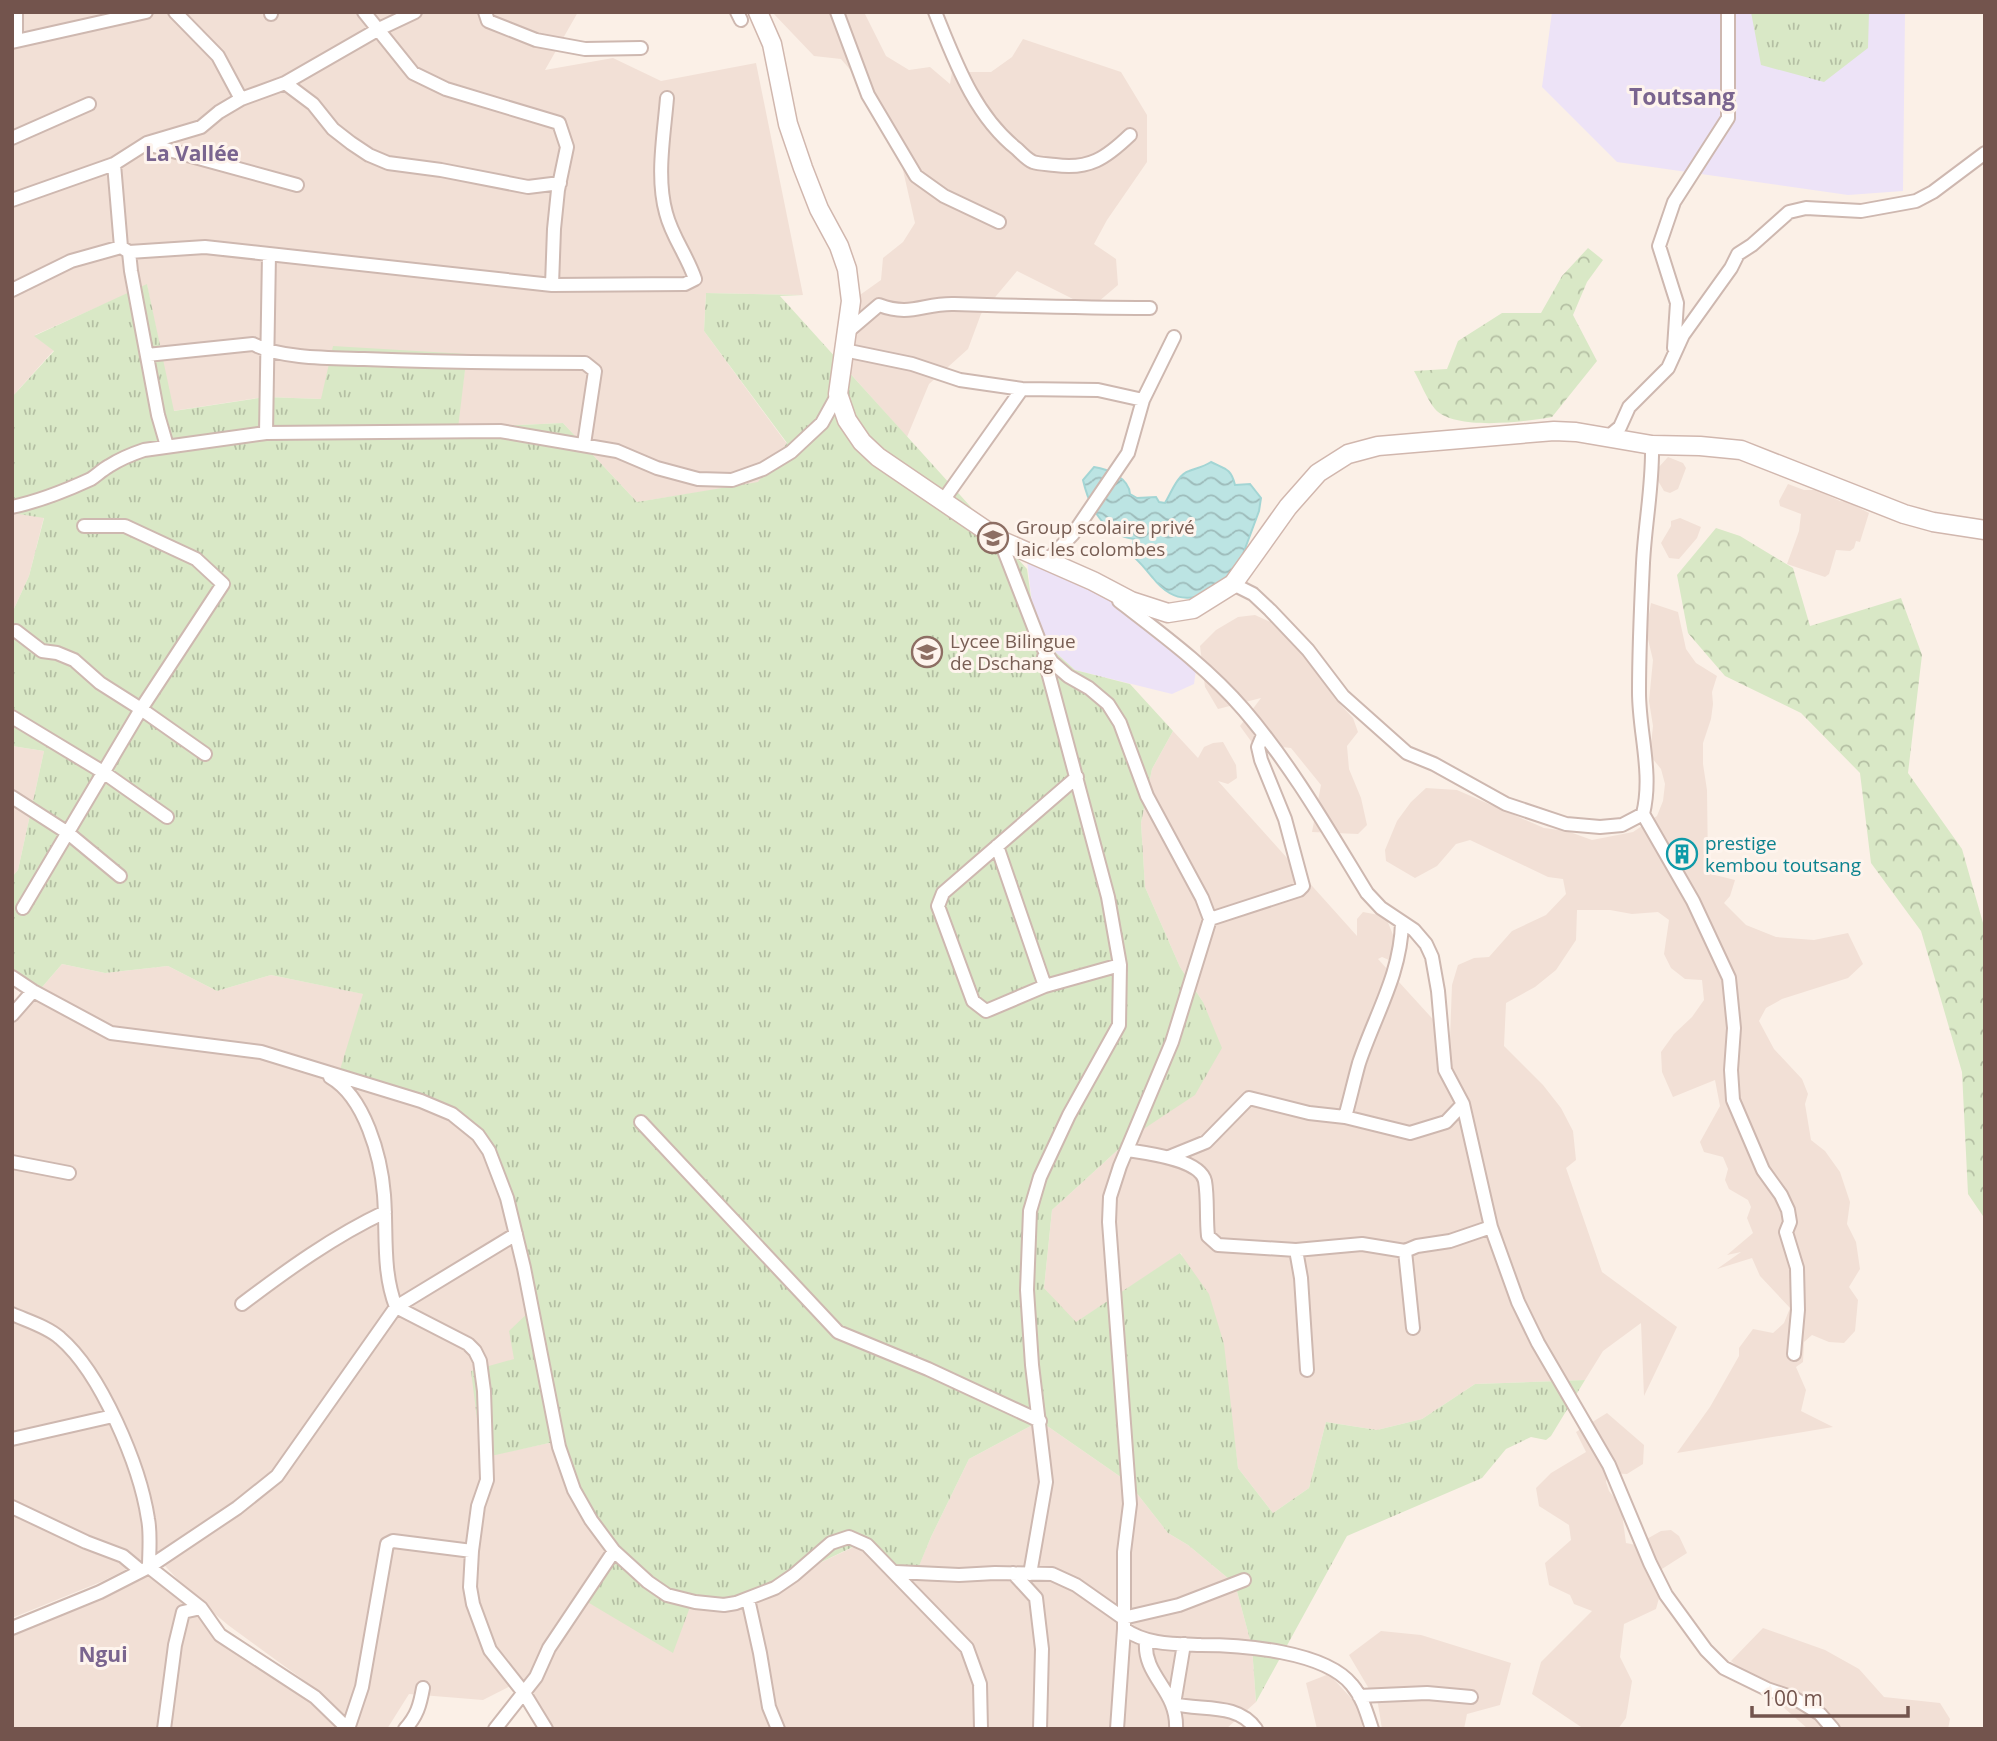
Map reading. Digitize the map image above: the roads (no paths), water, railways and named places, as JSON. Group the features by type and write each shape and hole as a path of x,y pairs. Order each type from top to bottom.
{"street":[{"path":"16,12 14,42 146,12"},
{"path":"174,12 218,56 241,99"},
{"path":"364,12 413,73 446,89 559,123 567,148 554,229 552,285"},
{"path":"12,200 114,164 147,144 201,127 241,99 285,83 379,29 415,12"},
{"path":"485,12 488,21 537,40 585,49 641,48"},
{"path":"12,507 39,501 94,477 144,450 266,433 500,431 617,451 657,468 698,479 732,480 763,469 792,452 822,423 838,394 850,301 846,269 839,246 819,209 803,168 788,124 772,44 758,12"},
{"path":"837,12 868,95 916,176 944,197 999,222"},
{"path":"935,12 969,90 986,117 1006,140 1033,162 1061,166 1085,165 1108,156 1130,135"},
{"path":"1608,437 1620,426 1629,407 1668,368 1673,353 1677,303 1659,246 1674,202 1728,118 1728,12"},
{"path":"285,83 313,104 333,128 351,143 369,156 388,163 528,187 560,183"},
{"path":"12,290 71,261 125,249 205,247 552,285 685,284 695,279 665,211 661,176 667,98"},
{"path":"12,138 89,104"},
{"path":"147,144 298,186"},
{"path":"1673,353 1738,254 1789,212 1806,208 1861,211 1916,201 1933,192 1985,153"},
{"path":"114,164 125,249 158,415 167,446"},
{"path":"266,433 269,254"},
{"path":"844,342 879,305 894,311 953,304 1150,308"},
{"path":"1046,562 1073,534 1128,453 1143,400 1174,337"},
{"path":"844,342 960,380 1021,390 1098,390 1143,400"},
{"path":"147,355 253,344 267,351 338,358 456,363 585,363 595,371 584,444"},
{"path":"942,502 1021,390"},
{"path":"838,394 847,420 862,442 878,457 1000,541 1131,601 1168,613 1193,609 1233,584 1288,507 1318,473 1348,454 1378,446 1565,432 1652,445 1741,450 1892,510 1933,522 1985,530"},
{"path":"1652,445 1653,479 1643,562 1639,696 1648,794 1643,814 1693,901 1729,978 1734,1028 1731,1070 1733,1100 1763,1170 1788,1210 1790,1222 1786,1233 1797,1268 1798,1310 1794,1354"},
{"path":"23,908 141,709 223,584 196,559 125,526 84,526"},
{"path":"1000,541 1040,643 1108,897 1120,965 1119,1025 1069,1115 1040,1177 1030,1211 1027,1290 1032,1365 1046,1482 1030,1574"},
{"path":"1094,582 1206,671 1244,710 1300,786 1367,894 1381,908 1414,930 1426,944 1432,957 1438,991 1442,1060 1463,1104 1491,1227 1523,1312 1538,1343 1609,1465 1666,1595 1706,1650 1724,1668 1758,1685 1794,1698 1820,1714 1833,1729"},
{"path":"1233,584 1253,594 1270,610 1308,650 1343,696 1407,753 1434,764 1506,804 1566,824 1600,827 1622,825 1643,814"},
{"path":"16,631 42,652 57,653 74,660 100,683 205,754"},
{"path":"1040,643 1052,662 1108,704 1120,723 1147,796 1202,898 1210,919 1172,1042 1110,1197 1109,1222 1129,1504 1124,1552 1124,1624 1117,1729"},
{"path":"12,717 103,772 167,817"},
{"path":"1210,919 1299,890 1303,886 1285,819 1261,760 1258,747 1263,735"},
{"path":"1077,777 943,893 938,906 973,1001 986,1011 1045,986 1120,965"},
{"path":"12,797 68,833 120,876"},
{"path":"997,846 1045,986"},
{"path":"1345,1116 1359,1063 1392,984 1402,922"},
{"path":"12,977 111,1033 261,1052 421,1101 452,1114 478,1135 489,1151 507,1198 559,1447 574,1490 591,1520 614,1551 648,1582 667,1595 724,1605 775,1588 831,1543 849,1537 867,1545 967,1648 980,1684 981,1729"},
{"path":"12,1016 33,991"},
{"path":"317,1070 343,1085 360,1106 373,1143 384,1192 386,1267 396,1307 468,1344 480,1361 484,1391 487,1480 478,1506 470,1587 483,1636 490,1650 524,1693 543,1727"},
{"path":"1169,1157 1206,1142 1249,1098 1309,1113 1345,1116 1410,1133 1446,1122 1463,1104"},
{"path":"641,1122 838,1332 928,1369 1040,1421"},
{"path":"1127,1150 1169,1157 1195,1168 1205,1178 1208,1236 1218,1245 1296,1250 1362,1244 1405,1251 1417,1246 1450,1241 1491,1227"},
{"path":"12,1162 69,1173"},
{"path":"243,1304 323,1246 362,1222 385,1212"},
{"path":"12,1628 100,1592 145,1569 237,1508 276,1476 396,1307 516,1234"},
{"path":"1296,1250 1301,1278 1307,1370"},
{"path":"1405,1251 1413,1328"},
{"path":"12,1314 58,1335 76,1353 113,1416 134,1468 149,1520 145,1569"},
{"path":"12,1439 113,1416"},
{"path":"12,1507 86,1542 123,1556 145,1569 201,1608 220,1635 316,1698 348,1729 362,1687 387,1544 393,1541 472,1551"},
{"path":"495,1729 536,1677 549,1648 614,1551"},
{"path":"896,1572 959,1575 1052,1574 1076,1585 1146,1641 1246,1646 1294,1655 1333,1670 1351,1683 1372,1729"},
{"path":"1013,1573 1036,1598 1041,1649 1040,1729"},
{"path":"1124,1624 1244,1580"},
{"path":"748,1599 769,1707 778,1729"},
{"path":"164,1729 175,1645 183,1612 201,1608"},
{"path":"1146,1641 1145,1652 1152,1671 1174,1704 1240,1714 1256,1729"},
{"path":"1175,1729 1174,1704 1184,1644"},
{"path":"405,1729 414,1720 419,1709 423,1688"},
{"path":"1359,1696 1427,1693 1471,1697"}],"water":[{"path":"1211,462 1229,472 1235,485 1250,484 1261,498 1259,511 1233,581 1211,592 1191,598 1182,597 1163,588 1130,554 1134,539 1115,532 1100,518 1089,500 1083,480 1094,467 1100,468 1122,479 1130,494 1137,498 1156,497 1159,502 1165,503 1181,476"}],"place":[{"name":"Group scolaire privé laic les colombes","path":"993,538"},
{"name":"Lycee Bilingue de Dschang","path":"927,652"},
{"name":"prestige kembou toutsang","path":"1682,854"}],"district":[{"name":"Toutsang","path":"1682,96"},
{"name":"La Vallée","path":"192,153"},
{"name":"Ngui","path":"103,1654"}]}
